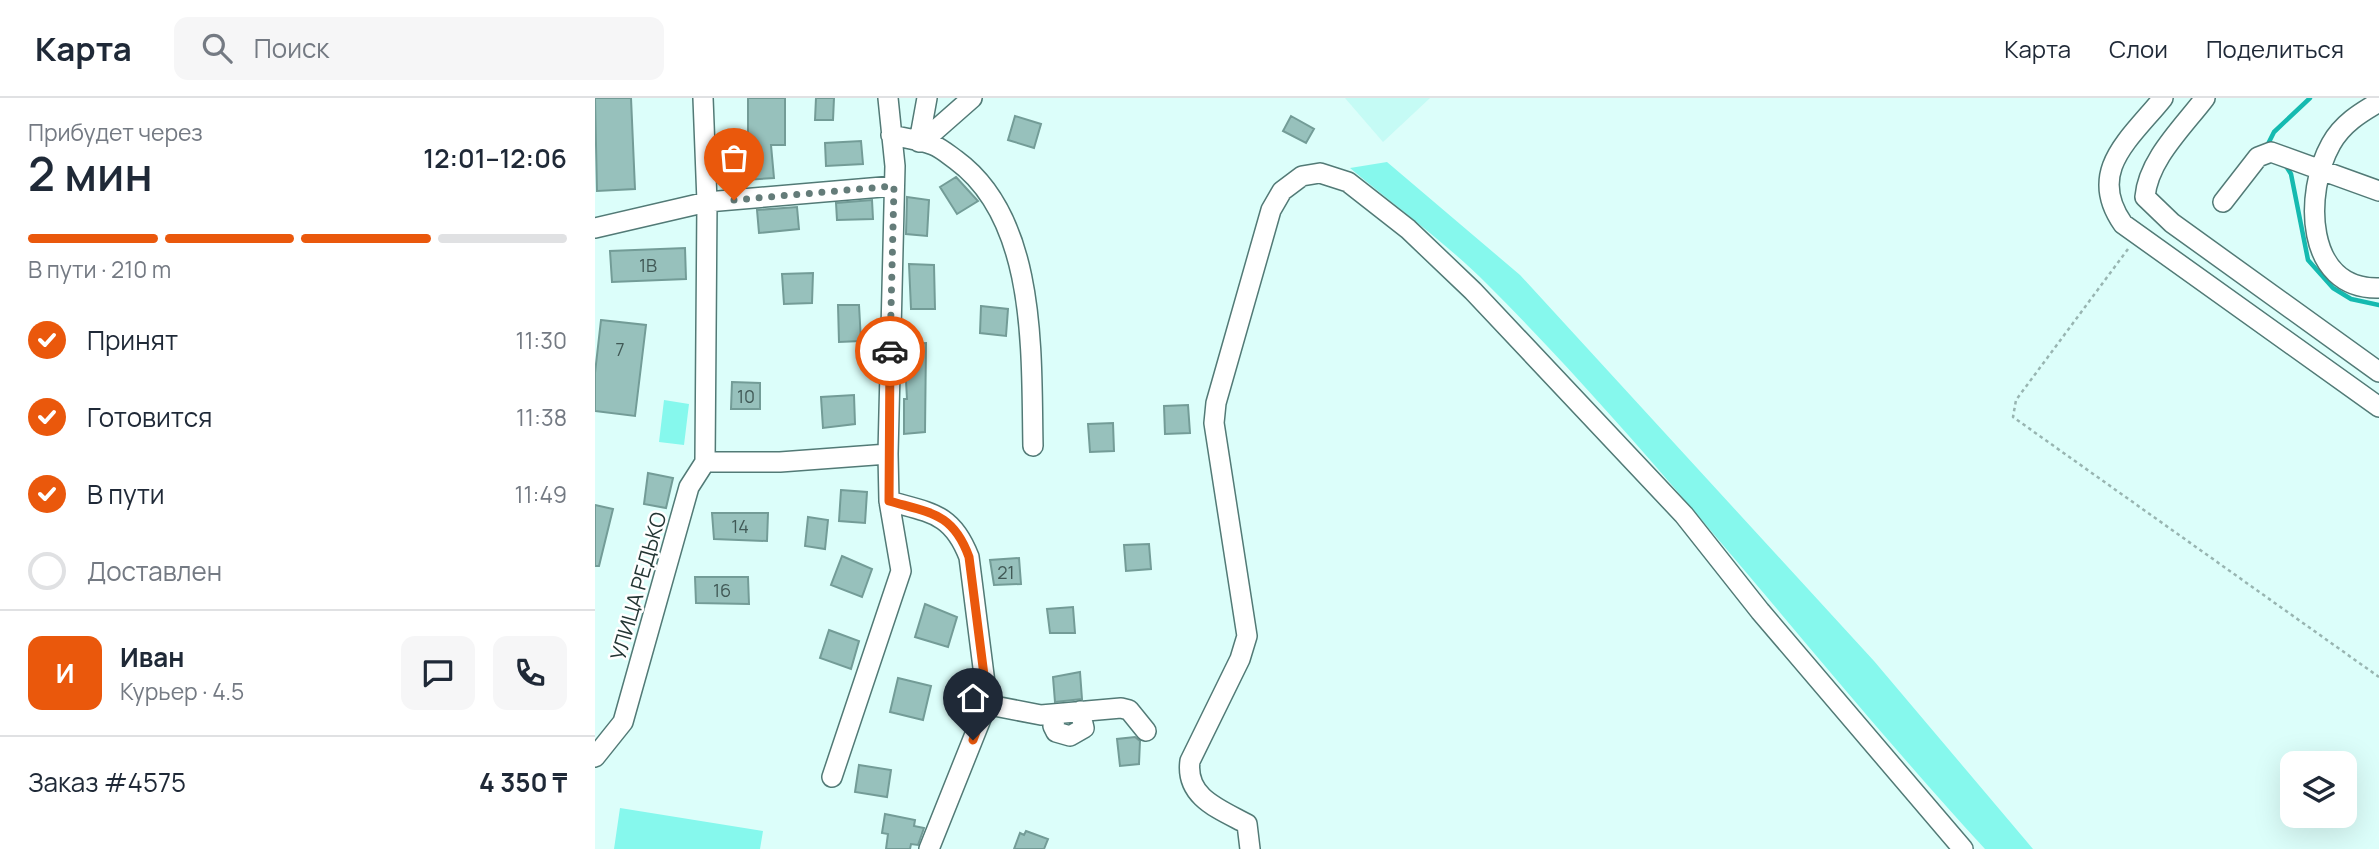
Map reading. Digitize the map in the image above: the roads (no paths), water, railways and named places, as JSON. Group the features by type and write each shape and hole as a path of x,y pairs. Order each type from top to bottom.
{"street":[{"path":"703,98 707,202 705,463 780,462 888,454"},
{"path":"832,778 901,571 889,501 894,186 888,98"},
{"path":"921,142 927,98"},
{"path":"921,142 972,98"},
{"path":"2163,98 2115,158 2108,174 2112,209 2123,225 2379,407"},
{"path":"2206,98 2158,160 2146,183 2145,197 2172,223 2379,372"},
{"path":"2379,102 2343,127 2330,145 2315,198 2315,233 2321,254 2333,272 2350,283 2379,288"},
{"path":"891,135 936,146 972,173 993,200 1021,269 1031,331 1033,446"},
{"path":"2223,202 2264,153 2281,154 2379,191"},
{"path":"1250,849 1247,824 1196,793 1188,775 1190,761 1240,659 1247,636 1214,423 1216,403 1271,210 1282,191 1302,176 1320,173 1349,182 1408,229 1473,291 1684,515 1760,611 1963,849"},
{"path":"595,228 707,202 894,186"},
{"name":"УЛИЦА РЕДЬКО","path":"595,757 623,722 689,487 705,463"},
{"path":"889,501 940,516 961,537 969,557 986,691 981,719 929,849"},
{"path":"984,704 1041,715 1057,714 1053,726 1056,732 1070,737 1084,728 1080,710 1129,710 1146,731"}],"waterway":[{"path":"2268,144 2274,132 2310,98"},
{"path":"2286,166 2291,174 2308,260 2333,288 2351,299 2379,305"}]}
